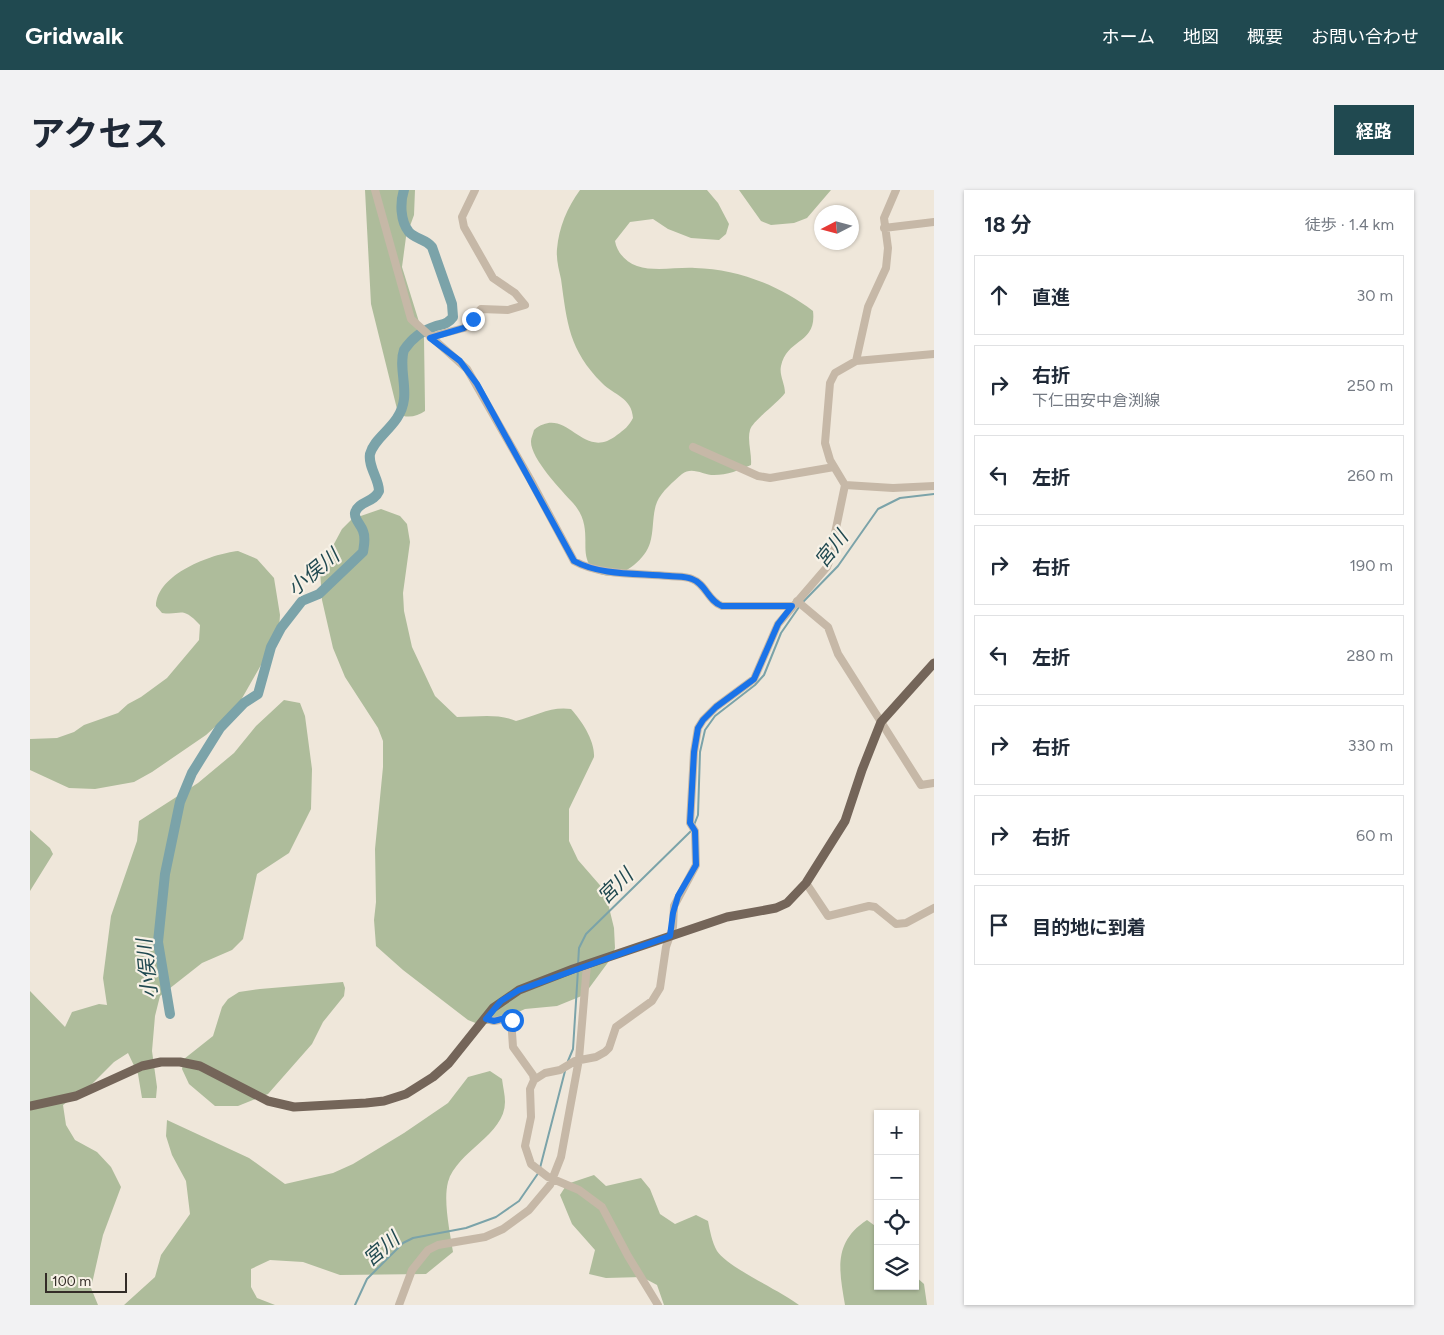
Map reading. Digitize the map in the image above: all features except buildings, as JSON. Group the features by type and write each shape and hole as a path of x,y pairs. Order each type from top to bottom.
{"main road":[{"path":"30,1106 76,1096 142,1066 161,1062 180,1062 200,1066 268,1101 288,1106 310,1108 384,1101 406,1094 433,1077 449,1063 493,1008 510,995 573,969 670,936 727,917 776,908 791,900 806,883 846,821 862,770 881,722 934,663"}],"street":[{"path":"375,190 411,319 430,338 460,361 477,384 574,561 592,568 691,578 702,586 715,604 722,606 795,604 808,610 828,627 838,654 921,785 934,783"},
{"path":"430,338 464,328 481,309 508,310 525,305 515,293 493,278 464,227 462,217 474,190"},
{"path":"856,361 868,308 886,268 888,248 884,218 896,190"},
{"path":"884,228 934,222"},
{"path":"658,1305 628,1256 602,1206 579,1190 538,1171 531,1164 525,1146 531,1117 530,1089 534,1080 545,1073 560,1070 566,1064 596,1057 605,1052 609,1048 616,1027 652,1001 660,988 673,913 678,896 696,865 693,828 694,752 698,728 716,707 754,679 778,624 827,568 845,485 827,453 830,382 835,373 856,361 934,354"},
{"path":"693,447 758,476 778,477 834,467"},
{"path":"845,485 885,488 934,486"},
{"path":"806,883 828,916 869,906 875,907 896,924 906,923 934,908"},
{"path":"399,1305 412,1270 428,1250 438,1244 485,1237 503,1229 529,1210 542,1196 561,1156 577,1060 585,965"},
{"path":"486,1019 494,1021 511,1018 513,1046 531,1070 534,1080"}],"green space":[{"path":"365,190 415,190 414,215 406,237 402,267 424,338 425,411 415,416 408,417 398,413 371,304"},
{"path":"580,190 707,190 718,203 729,224 726,234 719,240 691,238 668,229 653,219 630,222 615,241 620,253 629,262 644,268 711,269 742,275 786,293 813,311 811,330 784,357 781,373 785,393 755,422 750,430 751,465 719,475 694,471 682,474 657,502 650,543 641,559 633,566 616,575 598,573 591,567 587,560 585,530 580,512 541,465 532,448 531,441 534,430 546,424 556,423 584,439 594,442 605,442 624,430 633,418 632,411 626,401 602,383 591,371 576,347 568,323 557,261 557,249 564,218"},
{"path":"739,190 831,190 818,205 814,205 814,210 807,218 794,223 771,225 761,221"},
{"path":"381,509 400,516 407,524 410,542 403,593 404,611 412,647 435,696 457,717 494,716 516,721 550,710 571,709 590,738 594,757 569,809 569,841 578,860 605,891 614,928 615,948 612,957 584,995 557,1006 525,1009 492,1024 478,1024 468,1020 403,970 376,946 374,920 376,902 375,849 383,767 383,741 378,728 345,677 333,648 322,600 320,570 342,529 352,519"},
{"path":"238,551 257,559 274,578 280,615 279,629 273,644 237,707 206,735 134,782 95,789 69,788 30,770 30,739 57,738 74,732 84,725 118,713 128,704 167,678 199,640 200,625 185,613 162,613 156,606 165,584 175,575 200,561"},
{"path":"284,700 300,703 305,716 312,769 311,809 289,853 257,874 243,939 232,950 202,963 160,996 155,1016 152,1051 157,1087 156,1098 142,1098 138,1074 128,1053 114,1062 91,1085 63,1105 66,1125 75,1140 97,1152 111,1167 121,1187 103,1235 91,1288 98,1305 30,1305 30,991 65,1027 72,1012 99,1004 107,1005 103,978 111,916 137,841 139,821 198,783 234,753 256,726"},
{"path":"30,830 50,848 53,854 30,891"},
{"path":"343,982 345,988 344,996 323,1022 312,1044 268,1094 238,1106 215,1106 189,1084 182,1069 184,1059 213,1036 222,1007 228,999 239,992"},
{"path":"490,1071 502,1079 505,1102 503,1114 489,1134 453,1171 448,1182 446,1198 453,1252 426,1274 340,1275 303,1262 270,1260 251,1269 251,1287 257,1298 275,1305 124,1305 155,1277 161,1255 190,1214 186,1181 172,1155 166,1136 167,1120 249,1158 285,1184 333,1173 353,1164 448,1103 468,1077"},
{"path":"594,1175 606,1186 641,1178 650,1189 660,1214 675,1224 696,1215 708,1221 714,1244 717,1251 723,1257 731,1264 799,1305 664,1305 657,1285 642,1277 606,1278 589,1274 595,1250 572,1224 560,1195 567,1184"},
{"path":"867,1220 874,1225 874,1290 919,1290 919,1280 924,1284 927,1305 845,1305 840,1269 841,1258 848,1238"}],"waterway":[{"name":"小俣川","path":"170,1014 158,942 165,874 180,802 192,773 220,728 244,703 258,694 271,647 281,628 302,601 319,594 363,552 364,534 355,513 359,506 374,498 379,491 370,454 377,441 393,423 402,408 404,399 402,361 404,350 422,332 447,322 453,317 452,304 432,247 427,242 411,234 406,228 401,206 404,190"},
{"name":"宮川","path":"802,603 838,566 878,509 900,498 934,494"},
{"name":"宮川","path":"694,825 698,815 700,752 705,730 715,716 755,685 764,675 781,633 799,607"},
{"name":"宮川","path":"578,965 579,948 586,934 691,831"},
{"name":"宮川","path":"568,1061 573,1049 578,970"},
{"name":"宮川","path":"540,1168 565,1071"},
{"name":"宮川","path":"355,1305 367,1279 403,1243 413,1238 466,1228 496,1217 519,1201 539,1172"}],"route":[{"path":"473,319 464,328 430,338 460,361 477,384 574,561 592,568 691,578 702,586 715,604 722,606 792,606 778,624 765,658 754,679 716,707 698,728 695,737 692,816 690,823 695,831 696,865 674,906 673,927 670,936 573,969 519,990 493,1008 486,1019 494,1021 509,1017 512,1020"}]}
